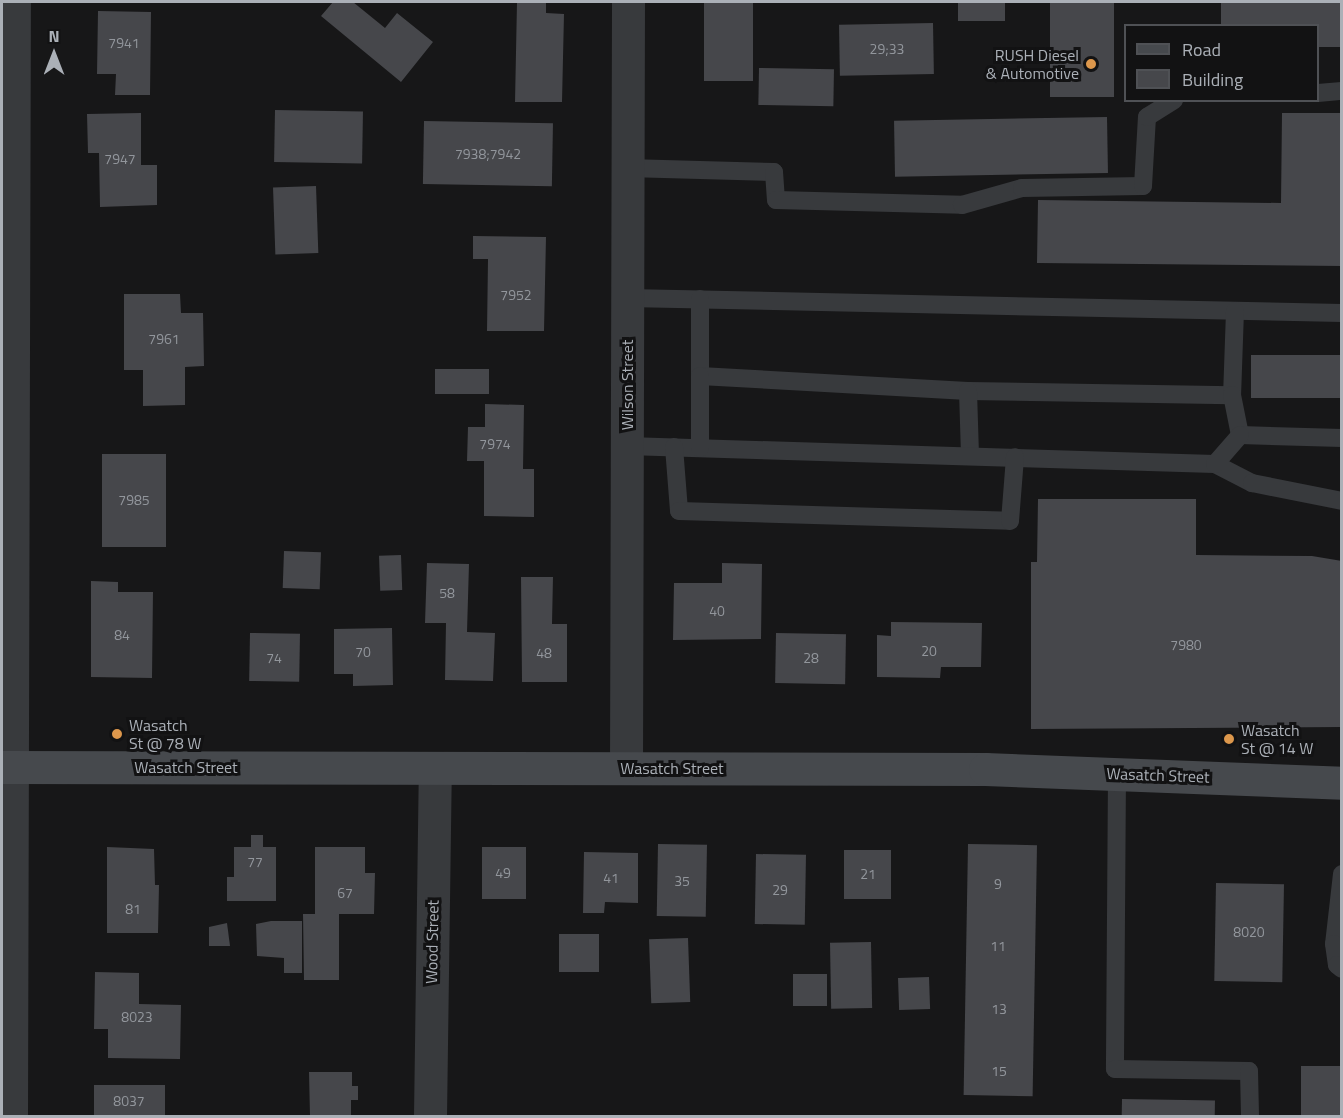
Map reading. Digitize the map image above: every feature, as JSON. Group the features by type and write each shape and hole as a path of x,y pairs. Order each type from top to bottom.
{"street":[{"path":"10,1116 7,767 14,2"},
{"name":"Wilson Street","path":"626,768 628,2"},
{"name":"Wasatch Street","path":"7,767 985,769 1341,783"},
{"name":"Wood Street","path":"430,1116 435,768"}],"lane":[{"path":"1319,93 1341,91"},
{"path":"627,168 774,172 776,200 962,205 1022,188 1143,186 1147,117 1171,102"},
{"path":"627,298 1341,312"},
{"path":"700,299 700,448"},
{"path":"1235,311 1232,395 1240,435"},
{"path":"700,376 968,391 1232,395"},
{"path":"968,391 970,456"},
{"path":"1240,435 1341,438"},
{"path":"1215,464 1240,435"},
{"path":"627,446 1215,464 1252,483 1341,501"},
{"path":"674,447 679,511 998,521 1010,521 1015,457"},
{"path":"1117,773 1115,1069 1248,1071 1250,1116"},
{"path":"1341,874 1334,944 1337,965 1341,969"}],"building":[{"path":"333,2 353,2 385,28 397,13 433,42 401,82 321,16"},
{"path":"517,2 546,2 546,13 564,14 562,102 515,102"},
{"path":"704,2 753,2 753,81 704,81"},
{"path":"958,2 1005,2 1005,21 958,21"},
{"path":"1050,2 1114,2 1114,97 1050,97"},
{"path":"1221,2 1342,2 1342,47 1319,47 1319,24 1221,24"},
{"path":"98,11 151,12 150,95 115,95 116,74 97,74"},
{"path":"933,23 934,74 840,76 839,25"},
{"path":"759,68 834,69 833,106 758,105"},
{"path":"275,110 363,112 362,164 274,162"},
{"path":"141,113 141,165 157,165 157,205 100,207 99,153 88,153 87,114"},
{"path":"1282,113 1342,113 1342,266 1037,263 1038,200 1281,203"},
{"path":"1107,117 1108,173 895,177 894,121"},
{"path":"424,121 553,123 552,186 423,184"},
{"path":"316,186 318,253 275,254 273,188"},
{"path":"473,236 546,237 544,331 487,331 488,259 473,259"},
{"path":"124,294 180,294 181,313 203,313 204,366 185,367 185,405 143,406 143,370 124,370"},
{"path":"1251,355 1342,355 1342,398 1251,398"},
{"path":"435,369 489,369 489,394 435,394"},
{"path":"485,404 524,405 523,469 534,469 534,517 484,516 484,461 467,461 468,427 485,427"},
{"path":"102,454 166,454 166,547 102,547"},
{"path":"1038,499 1196,499 1196,555 1312,556 1342,561 1342,727 1031,729 1031,562 1037,562"},
{"path":"284,551 321,552 320,589 283,588"},
{"path":"401,555 402,590 380,591 379,556"},
{"path":"427,563 469,564 467,632 495,633 493,681 445,680 446,623 425,623"},
{"path":"722,563 762,564 761,639 673,640 674,583 722,583"},
{"path":"521,577 553,577 552,624 567,624 567,682 522,682"},
{"path":"91,581 118,582 118,592 153,592 152,678 91,677"},
{"path":"891,622 982,623 981,667 941,667 940,678 877,677 877,635 891,636"},
{"path":"392,628 393,685 353,686 353,674 334,674 334,629"},
{"path":"250,633 300,634 299,682 249,681"},
{"path":"776,633 846,634 845,684 775,683"},
{"path":"251,835 263,835 263,847 276,847 276,901 227,901 227,877 234,877 234,847 251,847"},
{"path":"658,844 707,845 706,917 657,916"},
{"path":"968,844 1037,845 1033,1096 964,1095"},
{"path":"107,847 154,849 155,885 159,885 158,933 107,933"},
{"path":"315,847 365,847 365,873 375,873 374,914 339,914 339,980 304,980 303,914 315,914"},
{"path":"482,847 526,847 526,899 482,899"},
{"path":"844,850 891,850 891,899 844,899"},
{"path":"584,852 638,853 638,903 605,902 604,913 583,913"},
{"path":"756,854 806,855 805,925 755,924"},
{"path":"1216,883 1284,884 1282,982 1214,981"},
{"path":"271,921 302,921 302,973 284,973 284,958 257,956 256,924"},
{"path":"227,923 230,946 209,946 209,927"},
{"path":"559,934 599,934 599,972 559,972"},
{"path":"688,938 690,1002 651,1003 649,939"},
{"path":"871,942 872,1008 831,1009 830,943"},
{"path":"95,972 139,973 139,1004 181,1005 180,1059 108,1058 108,1029 94,1029"},
{"path":"793,974 827,974 827,1006 793,1006"},
{"path":"929,977 930,1009 899,1010 898,978"},
{"path":"1301,1066 1342,1066 1342,1116 1301,1116"},
{"path":"309,1072 352,1072 352,1086 358,1086 358,1100 351,1100 351,1116 310,1116"},
{"path":"94,1085 165,1085 165,1116 94,1116"},
{"path":"1122,1099 1215,1101 1215,1116 1122,1116"}],"place":[{"name":"RUSH Diesel & Automotive","path":"1091,64"},
{"name":"Wasatch St @ 78 W","path":"117,734"},
{"name":"Wasatch St @ 14 W","path":"1229,739"}]}
